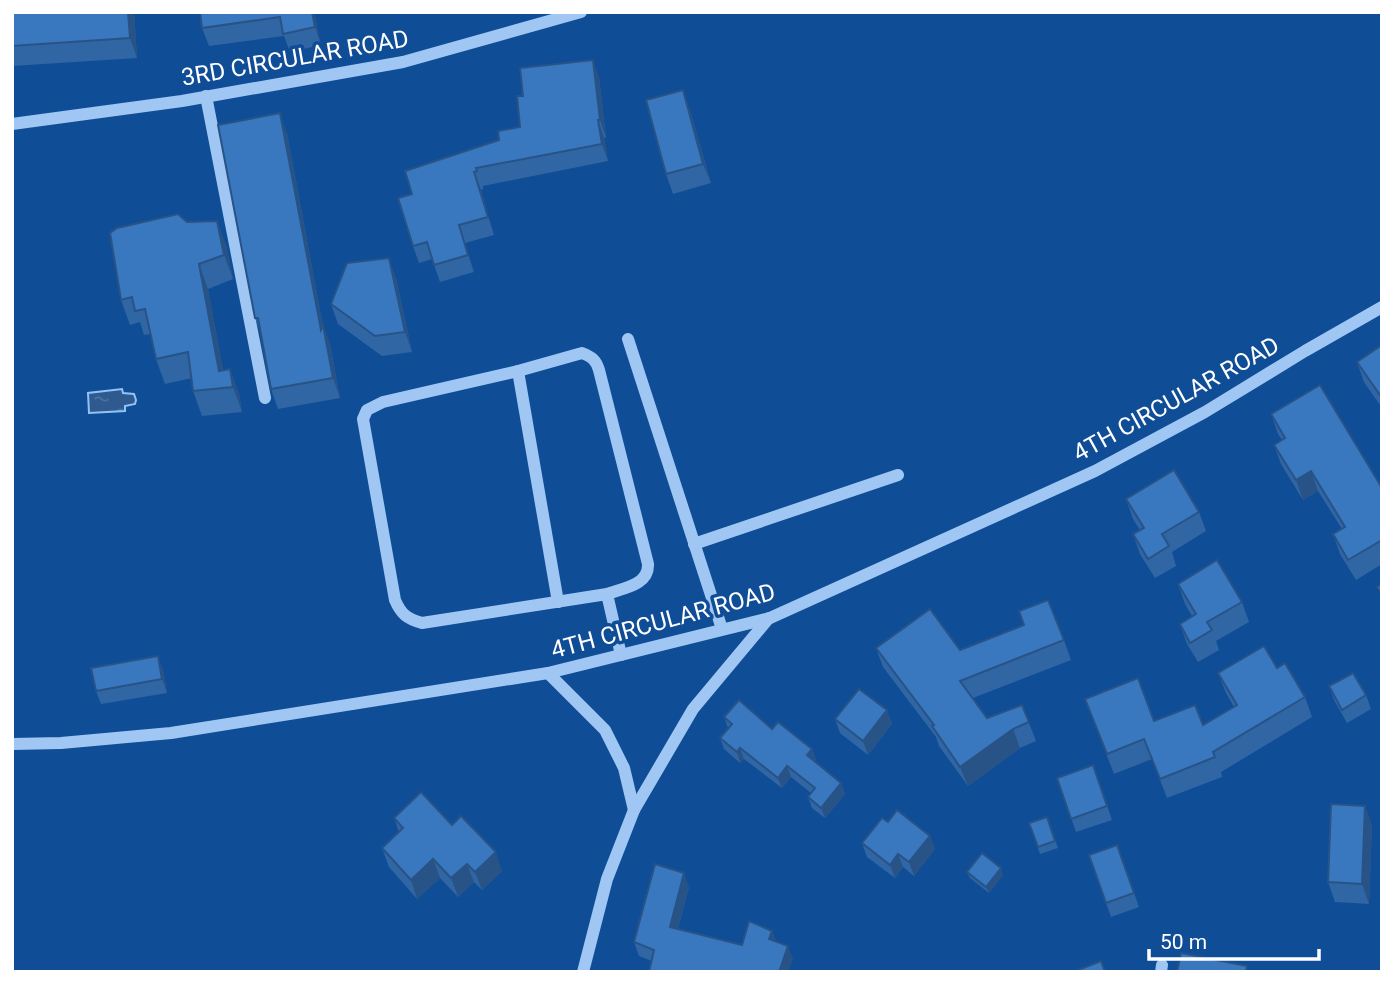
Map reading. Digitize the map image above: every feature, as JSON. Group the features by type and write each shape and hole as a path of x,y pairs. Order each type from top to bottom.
{"street":[{"name":"3RD CIRCULAR ROAD","path":"12,124 206,96 403,62 581,12"},
{"path":"206,96 265,398"},
{"name":"4TH CIRCULAR ROAD","path":"12,744 61,743 171,733 548,673 769,618 1095,471 1205,412 1382,307"},
{"path":"628,339 722,629"},
{"path":"582,353 596,362 649,572 645,579 607,594 422,623 410,620 401,613 396,600 363,419 374,405 518,371 582,353"},
{"path":"518,371 558,602"},
{"path":"694,544 898,475"},
{"path":"607,594 621,655"},
{"path":"583,972 607,879 634,810 693,709 769,618"},
{"path":"548,673 605,730 624,768 634,810"}],"water":[{"path":"122,389 123,393 134,394 135,404 125,406 125,411 89,413 88,393"}],"building":[{"path":"12,12 128,12 130,38 12,46"},
{"path":"200,12 312,12 315,27 283,34 280,17 202,28"},
{"path":"593,60 602,144 476,168 477,171 474,172 488,217 459,225 468,255 434,265 427,242 413,246 398,198 412,194 405,171 499,140 498,131 520,127 517,96 523,96 520,68"},
{"path":"683,90 703,164 666,174 646,100"},
{"path":"280,113 321,330 323,325 333,378 271,389 218,125"},
{"path":"178,214 187,222 217,221 224,255 199,264 219,371 230,369 233,387 193,391 188,352 156,359 145,309 135,311 132,297 121,300 110,233 117,228"},
{"path":"389,258 405,332 375,336 331,304 347,263"},
{"path":"1382,345 1382,398 1357,362"},
{"path":"1320,385 1382,488 1382,540 1348,560 1333,534 1345,527 1311,471 1296,480 1274,445 1285,438 1271,414"},
{"path":"1174,470 1199,512 1162,534 1169,546 1148,559 1133,534 1144,528 1126,499"},
{"path":"1217,560 1242,602 1207,622 1212,630 1190,643 1180,624 1196,614 1178,584"},
{"path":"1048,600 1064,640 960,681 987,718 1022,705 1029,722 1013,729 960,767 932,726 934,725 876,648 930,609 960,650 1024,625 1019,611"},
{"path":"1264,646 1277,668 1285,663 1305,697 1213,752 1215,757 1160,779 1144,739 1107,754 1085,699 1138,678 1154,721 1195,705 1203,725 1237,705 1218,673"},
{"path":"158,656 162,679 96,691 91,668"},
{"path":"1353,673 1366,695 1342,710 1329,686"},
{"path":"859,689 887,710 863,741 835,719"},
{"path":"739,700 772,729 778,722 812,749 807,755 841,783 821,808 808,797 815,788 787,766 778,778 740,748 737,752 720,738 732,724 724,717"},
{"path":"1093,765 1107,806 1071,819 1057,778"},
{"path":"421,792 452,825 461,816 496,852 475,872 467,864 451,878 433,859 411,880 382,848 403,828 394,818"},
{"path":"1331,804 1365,806 1362,884 1328,882"},
{"path":"897,810 930,836 909,862 898,854 890,865 862,843 882,818 888,822"},
{"path":"1047,817 1055,841 1038,847 1029,823"},
{"path":"1117,845 1134,893 1106,903 1089,855"},
{"path":"982,853 1001,868 986,887 967,872"},
{"path":"655,864 684,873 670,927 742,945 749,921 772,931 769,939 788,946 779,972 649,972 654,950 634,942"},
{"path":"1181,953 1247,966 1246,972 1177,972"},
{"path":"1101,961 1105,972 1073,972"}]}
